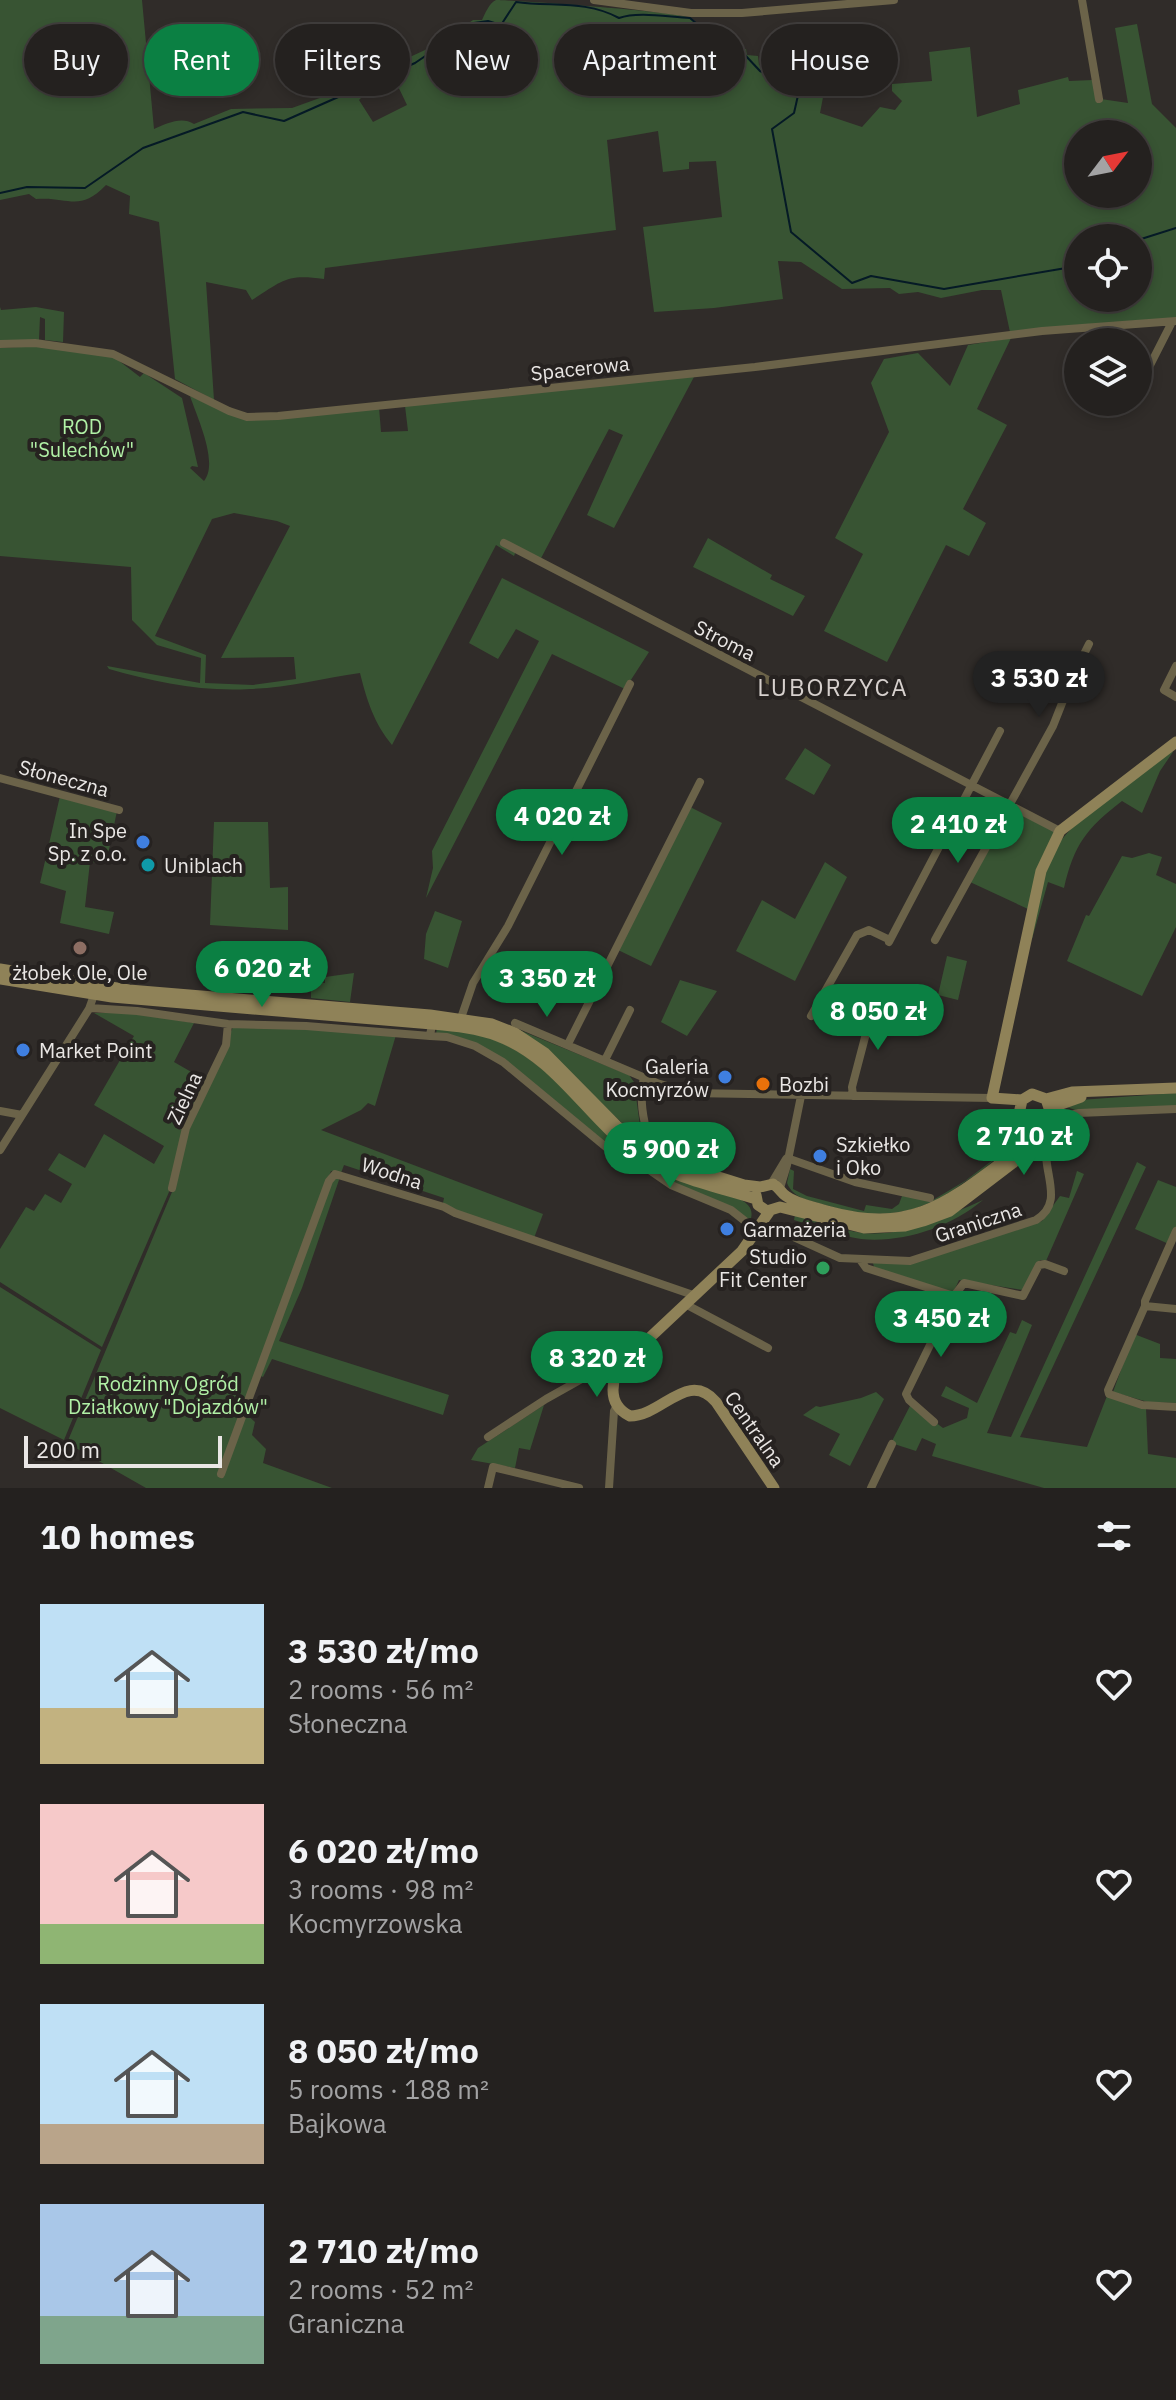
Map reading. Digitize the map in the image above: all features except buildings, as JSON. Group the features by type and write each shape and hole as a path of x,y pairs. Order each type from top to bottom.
{"main road":[{"path":"1048,1104 1036,1094 1020,1105 992,1098 1041,871 1060,831 1176,742"},
{"path":"0,969 129,990 337,1012 431,1030 481,1031 509,1041 536,1057 623,1144 645,1160 681,1176 868,1220 921,1213 959,1194 1010,1156 1033,1124 1048,1118 1048,1104"},
{"path":"0,979 94,995 461,1018 492,1024 528,1041 560,1067 618,1127 655,1155 770,1197"},
{"path":"1048,1104 1089,1094 1176,1088"},
{"path":"1020,1105 1021,1118 1033,1124"},
{"path":"617,1405 613,1383 616,1370 742,1251 770,1197"},
{"name":"Centralna","path":"617,1405 625,1414 635,1417 653,1411 684,1391 703,1391 716,1402 774,1488"}],"street":[{"path":"594,0 691,13 742,13 894,0"},
{"path":"1082,0 1099,99"},
{"path":"1152,362 1174,322"},
{"name":"Spacerowa","path":"0,344 35,343 113,354 247,417 755,367 1042,331 1174,322"},
{"name":"Stroma","path":"504,543 1060,831"},
{"path":"935,940 1053,726 1089,644"},
{"path":"1176,666 1164,690 1176,697"},
{"path":"461,1018 473,983 508,926 630,684"},
{"path":"811,1016 857,935 869,930 890,941 1000,731"},
{"name":"Słoneczna","path":"0,778 119,810"},
{"path":"568,1044 700,782"},
{"path":"0,1150 90,1008 94,995"},
{"path":"853,1096 852,1087 874,1003"},
{"path":"90,1008 137,1011 228,1024 431,1030 475,1046 503,1062 607,1148 642,1165 671,1185 731,1210 755,1229"},
{"path":"605,1060 630,1010"},
{"path":"515,1023 675,1089 699,1094 992,1098"},
{"name":"Zielna","path":"172,1188 186,1128 226,1045 228,1024"},
{"path":"644,1077 642,1109 649,1140"},
{"path":"770,1197 787,1158 801,1096"},
{"name":"Graniczna","path":"755,1229 785,1233 840,1258 910,1261 1041,1218 1048,1210 1052,1196 1045,1159 1047,1144 1062,1117 1079,1113 1176,1109"},
{"path":"0,1111 22,1115"},
{"path":"787,1158 855,1182 930,1198"},
{"name":"Wodna","path":"221,1474 329,1181 335,1174 444,1207 696,1296"},
{"path":"1176,1231 1108,1390 1109,1394 1142,1405 1176,1407"},
{"path":"861,1261 866,1268 954,1296"},
{"path":"934,1422 906,1394 954,1296 964,1283 1023,1296 1039,1265 1064,1271"},
{"path":"687,1305 768,1348"},
{"path":"1145,1306 1176,1309"},
{"path":"488,1437 603,1367 616,1370"},
{"path":"609,1488 614,1411 617,1405"},
{"path":"871,1488 892,1444"},
{"path":"488,1488 493,1467 579,1488"}],"green space":[{"path":"0,0 142,0 144,96 151,96 154,129 179,120 194,124 231,109 292,108 325,96 363,96 359,100 373,122 407,105 403,96 410,96 410,57 426,50 426,96 538,96 538,24 467,24 482,20 496,0 674,15 698,24 554,24 554,96 745,96 745,49 747,55 758,56 761,96 823,96 820,113 862,127 880,107 895,110 902,101 897,96 898,84 932,81 929,52 970,47 977,117 1020,104 1018,90 1068,77 1069,81 1093,80 1101,99 1128,103 1115,28 1137,24 1152,104 1176,128 1176,318 1010,332 1001,290 982,290 941,298 918,292 899,294 890,288 842,289 801,262 778,261 783,299 654,312 643,227 722,217 716,161 689,162 689,169 663,172 658,131 607,140 616,230 325,268 324,279 301,277 286,280 252,300 246,290 206,282 214,400 175,379 159,222 129,214 130,196 106,185 97,194 80,201 36,199 29,194 0,200"},
{"path":"0,307 1,310 36,307 64,312 63,342 45,340 45,319 40,317 39,340 0,342"},
{"path":"1011,338 977,409 1007,425 963,509 986,523 969,556 946,545 887,662 824,631 863,554 835,538 889,432 871,383 884,359 918,353 950,386 968,345"},
{"name":"ROD \"Sulechów\"","path":"40,346 114,357 140,377 144,373 182,398 198,467 190,468 204,481 208,473 208,452 190,396 245,419 379,407 381,432 408,431 405,406 695,375 614,528 587,515 623,435 609,429 539,562 516,551 514,556 496,545 392,745 372,711 360,673 277,687 232,690 178,685 109,669 107,666 200,683 201,658 157,645 132,620 131,567 0,556 0,348","holes":["234,513 290,526 221,658 294,657 296,679 253,685 205,683 206,655 155,636 212,519"]},
{"path":"708,538 772,575 770,579 805,596 793,616 693,567"},
{"path":"502,578 649,652 625,689 552,654 426,898 433,868 432,851 539,641 516,629 498,659 469,643"},
{"path":"805,748 831,765 814,795 785,779"},
{"path":"1171,751 1142,813 1122,801 1084,838 1072,860 1064,888 1048,882 1032,939 1045,870 1064,837 1107,797"},
{"path":"60,796 117,811 106,864 90,862 85,907 114,912 109,934 60,923 66,891 40,883"},
{"path":"690,807 722,823 651,966 616,949"},
{"path":"1010,809 1056,832 1028,909 970,882"},
{"path":"214,822 268,822 270,888 288,887 288,930 210,925"},
{"path":"1149,853 1162,857 1156,875 1176,884 1176,927 1142,996 1067,961 1086,915 1089,916 1122,856 1132,858"},
{"path":"825,862 847,877 795,981 736,951 762,900 795,919"},
{"path":"435,911 462,921 448,968 424,959 426,934"},
{"path":"947,956 967,961 958,1000 938,995"},
{"path":"354,973 350,1002 311,998 311,982 325,983 325,977"},
{"path":"680,980 717,991 687,1036 661,1022"},
{"path":"94,1013 136,1013 194,1023 174,1062 207,1081 178,1153 169,1192 102,1347 0,1282 0,1249 26,1207 34,1211 45,1194 61,1203 72,1184 48,1170 59,1153 85,1168 104,1134 154,1164 164,1146 94,1105 134,1036"},
{"name":"Rodzinny Ogród Działkowy \"Dojazdów\"","path":"233,1027 305,1028 396,1035 375,1106 368,1103 361,1110 321,1130 543,1214 534,1238 442,1208 444,1198 344,1165 341,1173 331,1171 244,1412 255,1422 252,1435 266,1449 263,1463 332,1488 146,1488 67,1443 172,1192 189,1129"},
{"path":"512,1027 629,1075 634,1082 641,1133 668,1150 677,1152 676,1159 631,1130 555,1058"},
{"path":"437,1028 491,1039 525,1056 628,1153 640,1161 740,1199 750,1208 750,1222 673,1184 607,1146 504,1061 436,1034"},
{"path":"1176,1093 1176,1107 1075,1110 1064,1106 1080,1100"},
{"path":"998,1156 946,1194 929,1203 896,1213 860,1213 811,1201 797,1195 787,1183 790,1169 794,1171 793,1189 807,1196 864,1211 866,1205 892,1209 899,1204 902,1196 933,1200"},
{"path":"1137,1162 1146,1167 1020,1437 1087,1447 1107,1396 1146,1408 1148,1454 1176,1458 1176,1488 1044,1488 932,1456 936,1444 922,1438 916,1451 891,1443 911,1404 943,1428 967,1418 969,1408 941,1396 946,1386 977,1403 1010,1332 1016,1334 1022,1320 1032,1325 987,1433 1011,1437"},
{"path":"1077,1171 1084,1174 1046,1261 1040,1260 1023,1290 959,1280 953,1293 874,1267 873,1263 910,1263 1042,1221 1060,1196 1069,1198"},
{"path":"340,1177 302,1288 279,1341 449,1395 443,1415 272,1359 263,1377 258,1375 332,1179"},
{"path":"1158,1180 1176,1187 1176,1233 1171,1245 1135,1229"},
{"path":"983,1200 941,1226 893,1239 853,1238 794,1220 795,1215 854,1232 894,1232 925,1224"},
{"path":"0,1287 101,1350 64,1440 0,1408"},
{"path":"1134,1334 1160,1344 1160,1358 1176,1359 1176,1403 1148,1402 1113,1392"},
{"path":"876,1392 884,1399 850,1466 829,1455 840,1434 803,1415 816,1406 861,1398"},
{"path":"544,1405 530,1450 519,1448 515,1468 471,1460 478,1448"}],"waterway":[{"path":"0,193 27,187 85,188 143,148 243,112 284,121 415,63 474,23 488,21 501,25 516,2 569,5 607,12 619,18 644,15 690,18 719,43 745,55 760,71 799,91 794,113 772,129 791,232 852,283 871,276 944,289 1064,268"},
{"path":"1152,236 1176,228"}],"place":[{"name":"In Spe Sp. z o.o.","path":"143,842"},
{"name":"Uniblach","path":"148,865"},
{"name":"żłobek Ole, Ole","path":"80,948"},
{"name":"Market Point","path":"23,1050"},
{"name":"Galeria Kocmyrzów","path":"725,1077"},
{"name":"Bozbi","path":"763,1084"},
{"name":"Szkiełko i Oko","path":"820,1156"},
{"name":"Garmażeria","path":"727,1229"},
{"name":"Studio Fit Center","path":"823,1268"}],"district":[{"name":"LUBORZYCA","path":"833,687"}]}
